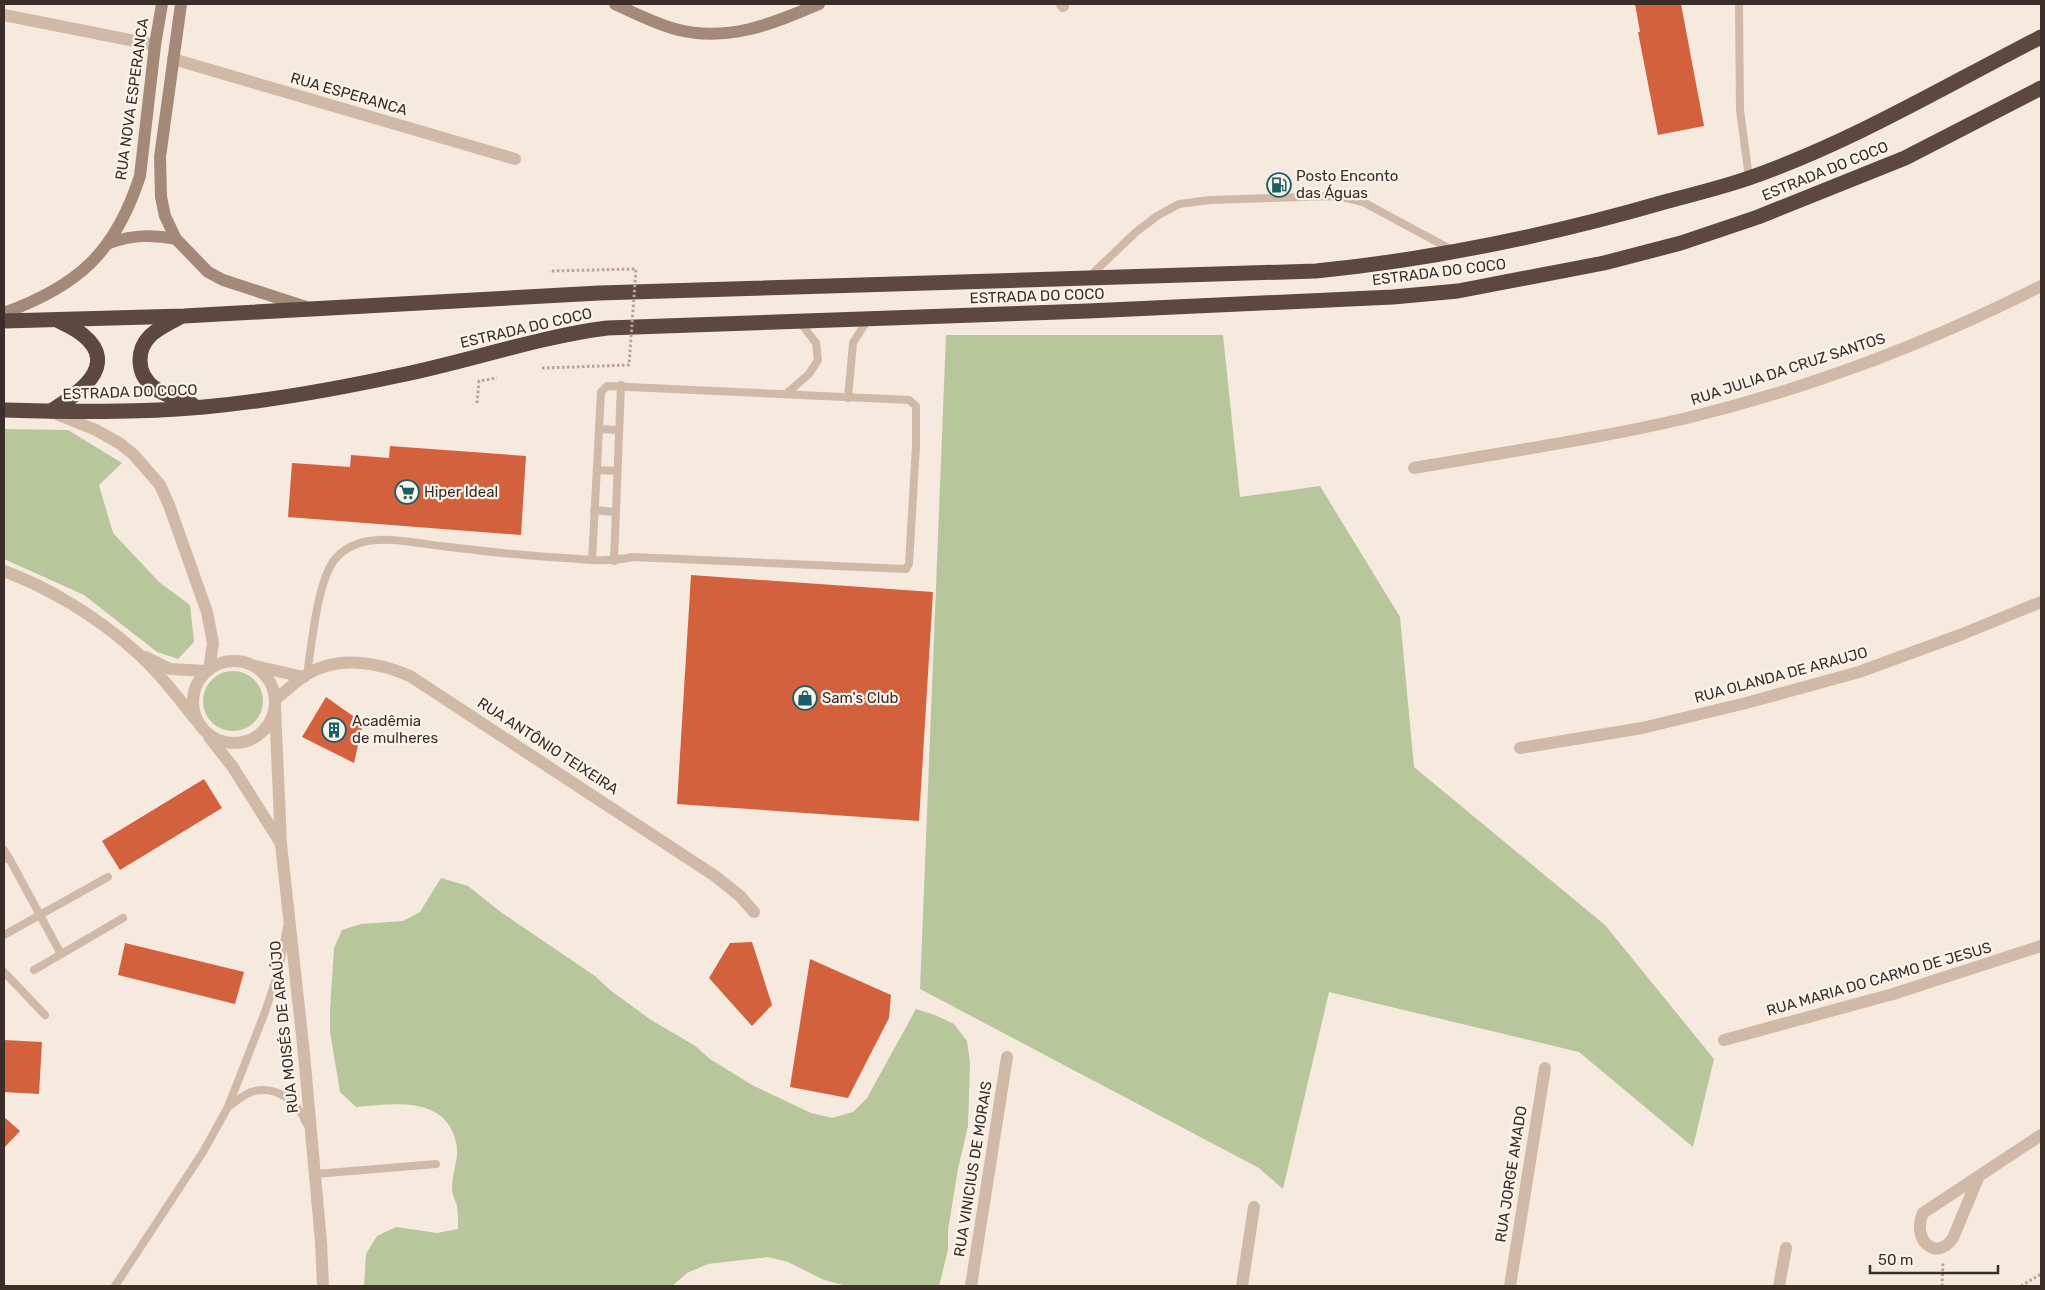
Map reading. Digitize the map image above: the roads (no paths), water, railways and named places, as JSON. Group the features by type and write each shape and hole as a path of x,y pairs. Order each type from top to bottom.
{"highway":[{"name":"ESTRADA DO COCO","path":"4,321 184,316 618,293 1316,270 1388,263 1520,240 1592,224 1749,178 1888,118 2041,36"},
{"name":"ESTRADA DO COCO","path":"4,410 106,411 203,407 326,390 386,378 570,332 651,325 1098,311 1393,297 1458,290 1604,263 1671,245 1758,217 1905,158 2041,88"},
{"path":"184,316 151,335 143,344 140,355 140,368 145,379 154,389 168,396 203,407"},
{"path":"49,411 82,391 94,375 96,365 97,355 92,344 83,335 59,320"}],"street":[{"name":"RUA NOVA ESPERANCA","path":"4,313 61,288 82,273 109,243 133,197 140,176 155,45 162,4"},
{"path":"181,4 160,156 159,176 165,216 176,239 200,265 223,280 308,308"},
{"path":"615,4 675,29 702,33 732,33 760,28 819,4"},
{"path":"4,15 155,45"},
{"name":"RUA ESPERANCA","path":"173,59 515,159"},
{"path":"109,243 126,237 141,235 176,239"},
{"name":"RUA JULIA DA CRUZ SANTOS","path":"1414,468 1594,437 1687,418 1763,397 1916,344 2041,286"},
{"path":"49,411 96,430 119,443 148,468 160,485 207,612 213,643 208,670"},
{"path":"4,571 72,605 109,630 135,651 158,674 232,766 281,844"},
{"name":"RUA OLANDA DE ARAUJO","path":"1520,748 1642,728 1746,703 1859,672 1960,635 2041,602"},
{"path":"135,651 170,669 208,670"},
{"path":"254,666 264,674 271,684 275,703 272,720 254,738 241,743 228,743 216,738 203,728 195,714 193,703 199,680 208,670 219,664 231,661 305,675"},
{"name":"RUA ANTÔNIO TEIXEIRA","path":"275,703 305,675 326,667 346,663 367,664 391,668 410,676 715,876 740,896 754,912"},
{"name":"RUA MOISÉS DE ARAÚJO","path":"275,703 281,844 303,1035 323,1286"},
{"name":"RUA MARIA DO CARMO DE JESUS","path":"1724,1040 1893,994 2041,946"},
{"name":"RUA VINICIUS DE MORAIS","path":"971,1286 1007,1056"},
{"name":"RUA JORGE AMADO","path":"1510,1286 1545,1068"},
{"path":"1978,1178 1953,1238 1948,1245 1935,1249 1926,1244 1921,1238 1918,1228 1923,1213 1938,1201 1978,1178 2041,1135"},
{"path":"1242,1286 1254,1207"},
{"path":"1779,1286 1786,1248"}],"lane":[{"path":"1739,4 1740,110 1749,178"},
{"path":"1089,278 1136,232 1157,216 1179,204 1210,200 1337,196 1363,202 1454,251"},
{"path":"848,398 853,342 868,319"},
{"path":"786,394 809,374 818,360 816,343 799,321"},
{"path":"614,561 621,385"},
{"path":"305,675 323,585 328,570 336,558 348,548 362,542 378,539 510,555 592,560 614,561 633,557 906,569 909,564 916,446 916,406 909,400 621,385 607,386 601,392 592,560"},
{"path":"599,429 619,430"},
{"path":"597,470 617,471"},
{"path":"594,510 615,512"},
{"path":"4,850 6,859 62,954"},
{"path":"4,935 108,876"},
{"path":"115,1286 204,1152 228,1107 265,1012 279,970 289,915"},
{"path":"34,970 123,918"},
{"path":"4,972 45,1015"},
{"path":"228,1107 251,1092 262,1091 282,1094 293,1101 302,1112 311,1135"},
{"path":"315,1174 436,1164"}],"place":[{"name":"Posto Enconto das Águas","path":"1279,185"},
{"name":"Hiper Ideal","path":"407,492"},
{"name":"Sam's Club","path":"805,698"},
{"name":"Acadêmia de mulheres","path":"334,730"}]}
